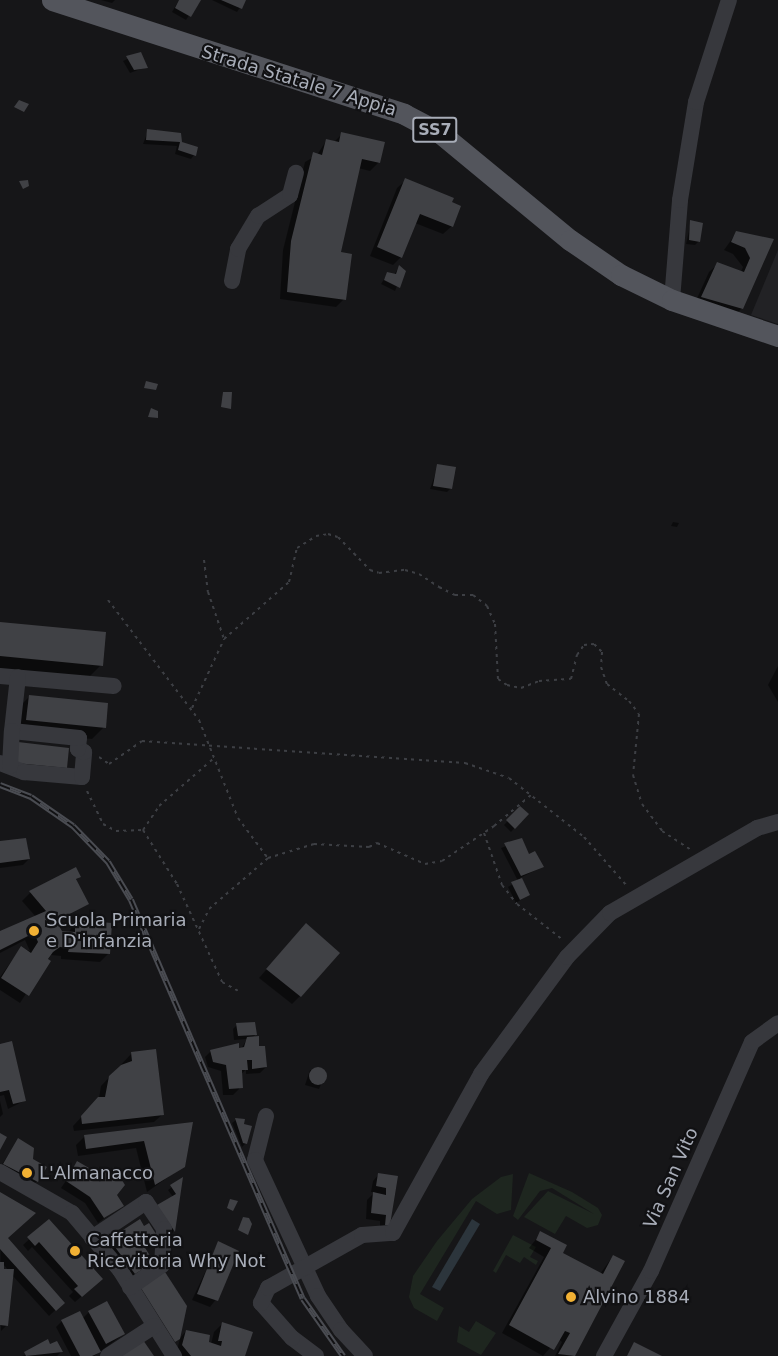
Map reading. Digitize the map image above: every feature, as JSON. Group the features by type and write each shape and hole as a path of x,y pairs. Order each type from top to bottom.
{"main road":[{"name":"Strada Statale 7 Appia","path":"52,0 404,114 440,133 570,240 612,269 672,300 778,336"}],"street":[{"path":"672,300 680,200 696,102 729,0"},
{"path":"232,280 238,249 258,216 290,195 296,173"},
{"path":"0,676 114,686"},
{"path":"12,731 79,738 78,749 84,755 82,777 24,772 5,764 12,731 18,677"},
{"path":"316,1356 292,1338 261,1304 268,1288 307,1269 362,1235 393,1233 481,1074 572,952 610,913 757,828 778,822"},
{"name":"Via San Vito","path":"604,1356 651,1271 752,1042 778,1023"},
{"path":"266,1116 255,1160 318,1296 341,1330 365,1356"},
{"path":"1,1174 72,1213 130,1287 174,1356"},
{"path":"92,1238 146,1202 164,1229 162,1265 130,1287"},
{"path":"108,1356 154,1326"}],"path":[{"path":"192,708 224,639 289,582 297,548 316,536 328,534 338,537 370,570 379,573 405,570 419,574 439,588 455,595 473,595 487,606 495,624 498,679 507,685 521,688 539,681 571,679 577,656 584,645 594,644 602,652 601,667 607,684 629,701 639,714 633,775 642,804 662,831 686,849 697,849 703,858"},
{"path":"204,560 208,592 224,639"},
{"path":"108,600 192,708 212,747 238,819 268,858"},
{"path":"84,755 109,764 142,741 465,763 509,778 584,837 626,884 633,899"},
{"path":"143,830 159,806 215,757"},
{"path":"77,776 103,824 116,831 143,830"},
{"path":"199,928 209,909 268,858 314,844 369,847 377,843 425,864 442,861 484,833 531,795"},
{"path":"143,830 177,884 222,982 238,991"},
{"path":"484,833 509,894 562,938 572,952"}],"shaded area":[{"path":"778,250 778,324 751,315"},
{"path":"529,1173 572,1192 598,1208 602,1215 598,1225 587,1228 566,1216 555,1234 524,1217 548,1191 594,1214 552,1188 540,1191 518,1220 513,1216"},
{"path":"513,1174 511,1210 497,1214 476,1201 420,1294 444,1308 437,1321 414,1308 409,1297 413,1276 437,1241 472,1199 501,1177"},
{"path":"472,1219 480,1224 440,1291 432,1287"},
{"path":"513,1235 536,1247 530,1257 538,1261 536,1265 524,1257 520,1263 506,1255 496,1273 493,1271"},
{"path":"476,1321 496,1333 481,1355 457,1342 459,1326 469,1332"}],"building":[{"path":"179,0 201,0 191,17 175,8"},
{"path":"221,0 246,0 242,9"},
{"path":"141,52 148,68 134,70 126,56"},
{"path":"19,100 29,104 24,112 14,107"},
{"path":"147,129 181,133 182,142 198,147 196,156 178,150 180,142 146,140"},
{"path":"341,132 385,142 380,163 362,159 341,252 352,254 346,300 287,292 291,241 313,152 322,155 326,139 339,142"},
{"path":"405,178 454,198 452,202 461,206 453,227 420,214 402,258 377,247"},
{"path":"28,180 29,186 23,189 19,181"},
{"path":"690,220 703,223 700,242 689,240"},
{"path":"736,231 774,239 743,309 701,297 717,262 744,272 750,258 745,248 731,242"},
{"path":"399,265 406,271 400,288 384,280 387,272 396,274"},
{"path":"146,381 158,384 156,390 144,388"},
{"path":"223,392 232,392 231,409 221,407"},
{"path":"151,408 158,411 158,418 148,417"},
{"path":"437,464 456,467 452,489 433,486"},
{"path":"0,622 106,632 103,666 0,656"},
{"path":"29,695 108,703 106,728 26,720"},
{"path":"18,742 69,748 67,768 16,763"},
{"path":"520,806 529,814 515,829 506,820"},
{"path":"26,838 30,859 0,863 0,841"},
{"path":"522,838 529,854 535,851 544,867 521,876 504,843"},
{"name":"Scuola Primaria e D'infanzia","path":"76,867 81,877 76,879 89,904 56,921 62,931 75,932 75,920 112,923 110,954 68,952 69,948 60,947 48,959 51,961 29,996 1,978 21,946 31,953 38,942 34,933 0,950 0,931 46,911 29,891"},
{"path":"522,878 530,895 520,900 511,882"},
{"path":"306,923 340,953 301,997 266,969"},
{"path":"255,1022 257,1035 238,1036 236,1023"},
{"path":"259,1036 259,1046 265,1046 267,1067 252,1069 252,1060 247,1060 248,1070 242,1070 243,1088 229,1089 226,1065 213,1062 210,1050 239,1043 239,1048 244,1047 247,1037"},
{"path":"12,1041 26,1101 13,1104 9,1090 0,1092 0,1044"},
{"path":"156,1049 164,1115 82,1124 81,1116 98,1097 105,1097 109,1076 121,1065 132,1061 131,1052"},
{"path":"318,1067 324,1070 327,1076 324,1082 318,1085 312,1082 309,1076 312,1070"},
{"path":"235,1118 245,1119 244,1124 252,1126 247,1144 243,1143"},
{"path":"193,1122 185,1167 155,1185 144,1141 86,1149 84,1135"},
{"path":"0,1133 7,1137 0,1150"},
{"path":"18,1138 34,1148 33,1159 47,1167 38,1182 3,1164"},
{"path":"77,1161 101,1175 114,1167 125,1185 117,1195 124,1206 104,1218 90,1197 66,1181"},
{"path":"378,1173 398,1176 390,1225 385,1225 386,1215 371,1213 373,1192 386,1195 386,1188 376,1186"},
{"path":"183,1177 175,1232 157,1205 176,1194 170,1185"},
{"path":"0,1192 36,1213 8,1238 65,1303 56,1311 0,1249"},
{"path":"230,1199 238,1201 233,1211 227,1208"},
{"path":"243,1217 249,1218 252,1224 248,1235 238,1230"},
{"path":"49,1219 103,1279 82,1297 74,1289 78,1286 39,1242 35,1246 27,1237"},
{"path":"140,1219 144,1226 149,1223 156,1234 142,1243 154,1262 135,1274 109,1239"},
{"path":"540,1231 567,1245 563,1253 603,1274 613,1255 625,1261 575,1356 558,1354 570,1333 565,1331 554,1350 509,1325 551,1248 536,1240"},
{"path":"218,1241 239,1251 218,1301 197,1294"},
{"path":"0,1262 4,1262 4,1269 14,1269 8,1326 0,1325"},
{"path":"165,1272 187,1306 180,1339 175,1342 141,1288"},
{"path":"107,1301 125,1334 106,1344 88,1311"},
{"path":"80,1311 101,1352 92,1356 80,1356 61,1320"},
{"path":"222,1322 253,1332 245,1356 191,1356 182,1345 186,1330 210,1335 209,1342 221,1346 222,1341 218,1341"},
{"path":"48,1339 50,1344 57,1341 63,1352 26,1356 24,1352"},
{"path":"143,1340 154,1356 118,1356"},
{"path":"634,1342 662,1356 627,1356"}],"railway":[{"path":"0,785 31,797 73,826 108,862 131,900 303,1299 343,1356"}],"place":[{"name":"Scuola Primaria e D'infanzia","path":"34,931"},
{"name":"L'Almanacco","path":"27,1173"},
{"name":"Caffetteria Ricevitoria Why Not","path":"75,1251"},
{"name":"Alvino 1884","path":"571,1297"}]}
